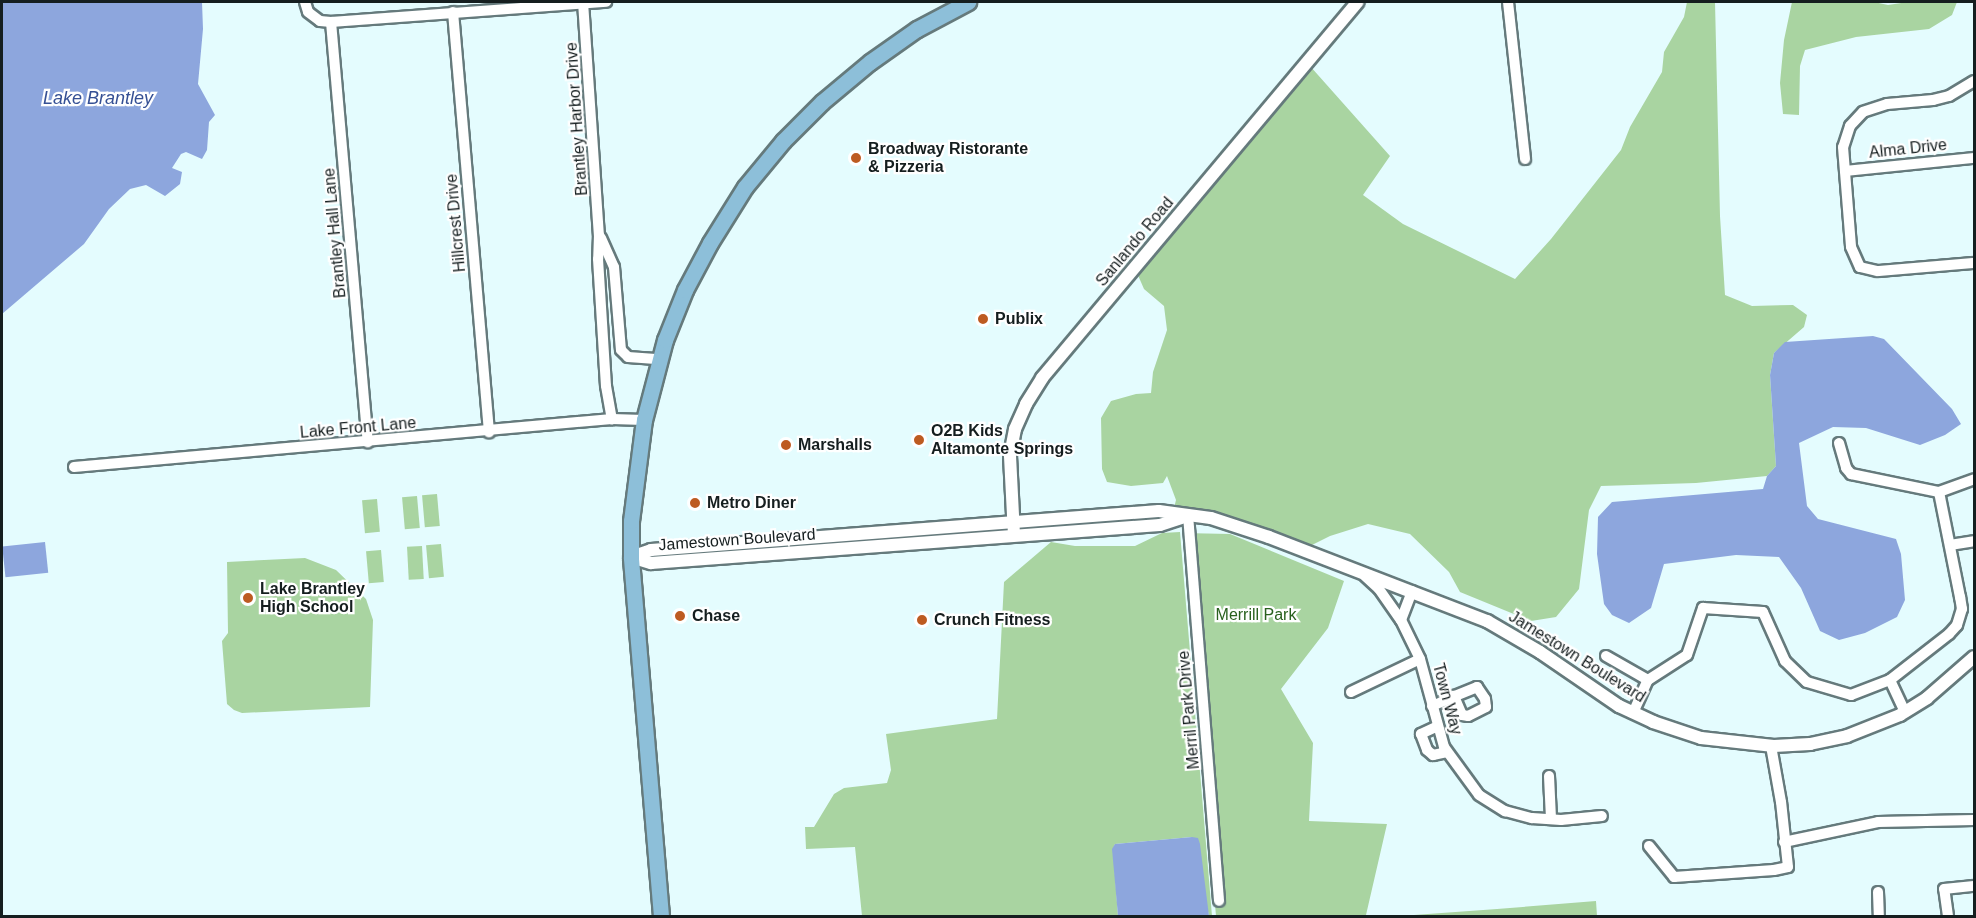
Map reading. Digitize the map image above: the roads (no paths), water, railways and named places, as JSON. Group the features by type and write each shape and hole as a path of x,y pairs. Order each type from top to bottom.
{"main road":[{"path":"661,916 631,557 631,503 644,420 659,358 685,290 710,243 745,187 783,141 822,102 870,62 917,29 962,3"}],"street":[{"path":"304,2 308,12 320,21 331,22 606,2"},
{"name":"Sanlando Road","path":"1014,529 1010,455 1015,429 1042,378 1358,2"},
{"path":"1508,2 1525,159"},
{"name":"Brantley Harbor Drive","path":"584,3 606,386 612,419"},
{"name":"Hillcrest Drive","path":"453,12 489,432"},
{"name":"Brantley Hall Lane","path":"331,22 368,442"},
{"path":"1974,81 1949,96 1933,100 1887,104 1863,112 1856,118 1845,136 1845,171 1851,247 1860,267 1878,271 1974,262"},
{"name":"Alma Drive","path":"1845,171 1974,158"},
{"name":"Brantley Harbor Drive","path":"599,235 614,267 621,350 628,357 659,358"},
{"name":"Lake Front Lane","path":"74,467 489,432 612,419 644,420"},
{"path":"1839,442 1846,468 1851,474 1939,492 1974,478"},
{"path":"1633,712 1648,680 1687,655 1703,608 1763,612 1785,661 1807,682 1851,695 1890,680 1958,625 1962,609 1939,492"},
{"name":"Jamestown Boulevard","path":"631,557 651,563 1014,529 1160,525 1188,515 1211,518 1412,591 1487,621 1633,712 1701,738 1771,746 1810,744 1846,736 1905,712 1949,681 1974,657"},
{"name":"Merril Park Drive","path":"1188,515 1220,902"},
{"path":"1950,545 1974,541"},
{"name":"Town Way","path":"1363,573 1379,589 1401,620 1420,659 1447,752 1479,795 1504,811 1551,819 1602,816"},
{"path":"1401,620 1412,591"},
{"path":"1606,656 1648,680"},
{"path":"1351,692 1420,659"},
{"path":"1890,680 1905,712"},
{"path":"1432,706 1454,696 1477,687 1485,699 1486,707 1468,716 1460,713 1454,696"},
{"path":"1438,726 1421,734 1430,754 1447,752"},
{"path":"1649,846 1674,877 1788,867 1781,802 1771,746"},
{"path":"1549,776 1551,819"},
{"path":"1784,842 1878,822 1974,820"},
{"path":"1948,916 1944,889 1974,886"},
{"path":"1878,892 1879,916"}],"water":[{"name":"Lake Brantley","path":"2,2 202,2 203,29 198,84 215,115 209,122 207,150 202,159 186,152 181,154 172,168 182,172 180,184 165,196 146,185 130,189 109,209 84,244 2,314"},
{"path":"1873,336 1884,339 1952,409 1961,424 1945,435 1920,445 1866,428 1833,427 1799,443 1807,506 1818,519 1896,539 1901,554 1905,600 1897,617 1865,633 1839,640 1820,631 1801,588 1779,557 1736,555 1664,564 1651,608 1629,623 1612,615 1604,604 1597,554 1598,517 1612,502 1763,489 1767,476 1776,466 1770,375 1774,353 1785,342"},
{"path":"45,542 48,573 5,577 2,546"},
{"path":"1198,838 1200,844 1209,916 1118,916 1112,849 1115,844"}],"place":[{"name":"Broadway Ristorante & Pizzeria","path":"856,158"},
{"name":"Publix","path":"983,319"},
{"name":"O2B Kids Altamonte Springs","path":"919,440"},
{"name":"Marshalls","path":"786,445"},
{"name":"Metro Diner","path":"695,503"},
{"name":"Lake Brantley High School","path":"248,598"},
{"name":"Chase","path":"680,616"},
{"name":"Crunch Fitness","path":"922,620"}],"park label":[{"name":"Merrill Park","path":"1256,615"}]}
